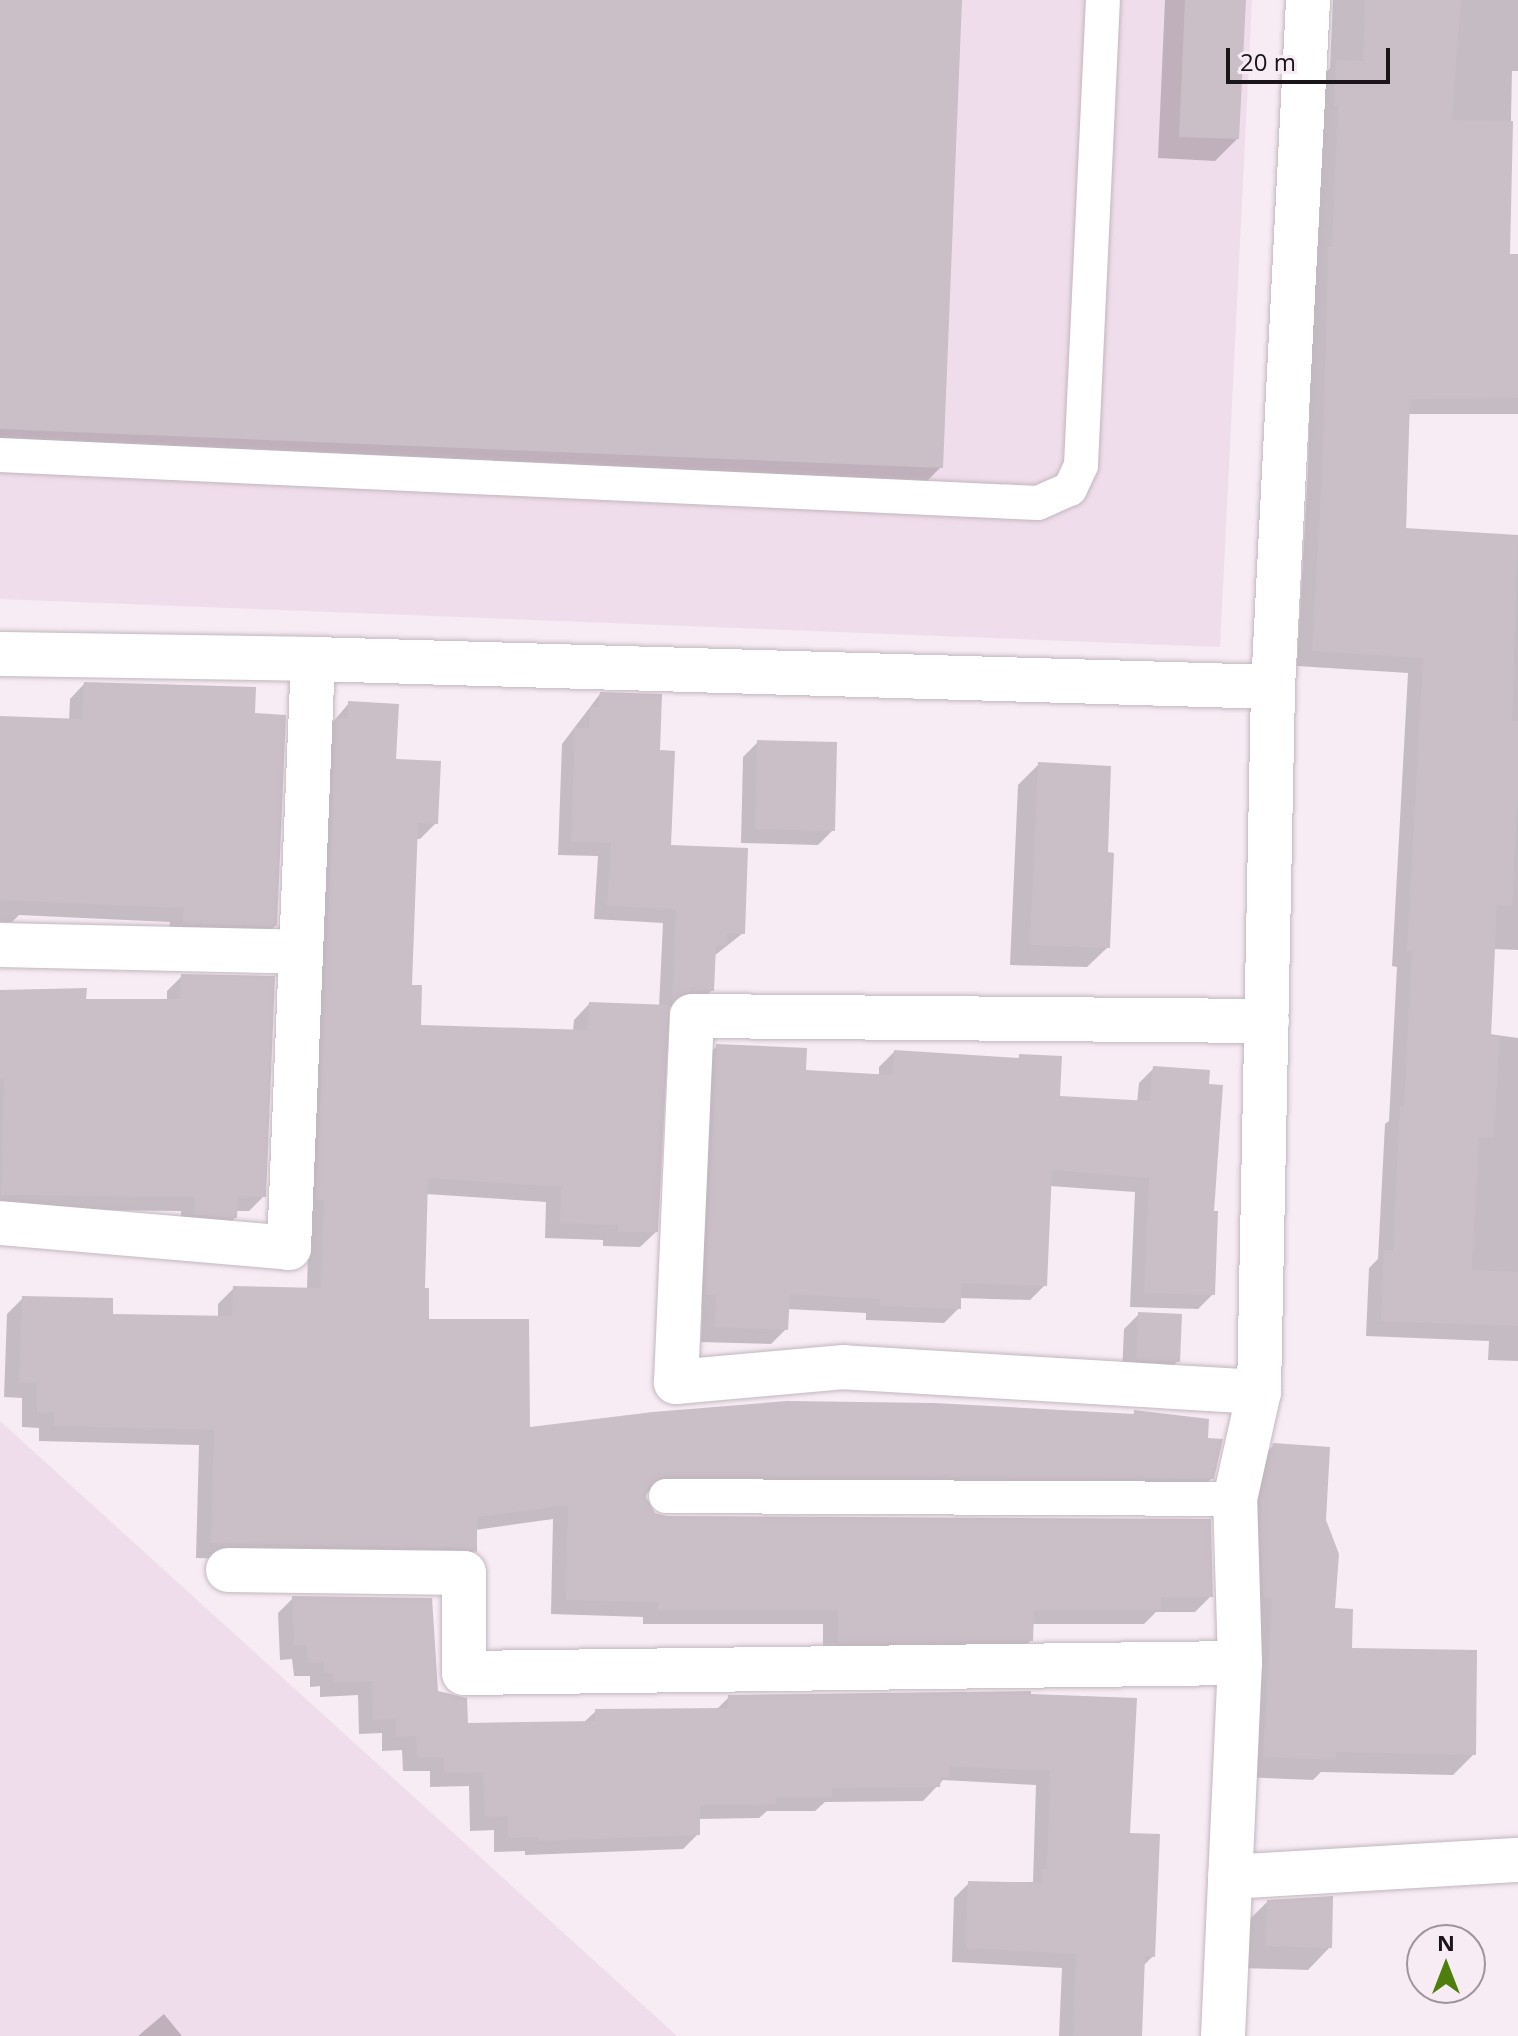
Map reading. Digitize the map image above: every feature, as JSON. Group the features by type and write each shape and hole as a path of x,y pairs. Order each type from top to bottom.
{"street":[{"path":"1223,2036 1240,1663 1235,1499 1259,1392 1273,687 1308,0"},
{"path":"0,654 313,659 1273,687"},
{"path":"0,1223 289,1248 313,659"},
{"path":"0,945 301,952"},
{"path":"1259,1392 844,1367 676,1382 692,1016 1267,1021"},
{"path":"228,1570 464,1573 464,1673 1240,1663"},
{"path":"1230,1877 1518,1860"}],"lane":[{"path":"0,455 1038,503 1070,489 1081,465 1103,0"},
{"path":"666,1496 1235,1499"}],"shaded area":[{"path":"0,0 1252,0 1220,647 0,599"},
{"path":"0,1421 677,2036 0,2036"}],"building":[{"path":"0,0 962,0 943,468 0,429"},
{"path":"1185,0 1246,0 1239,139 1179,137"},
{"path":"1365,0 1461,0 1452,120 1513,121 1510,254 1518,254 1518,398 1410,399 1406,528 1518,535 1512,721 1518,721 1518,792 1512,906 1497,905 1491,1037 1500,1037 1493,1138 1479,1137 1472,1270 1518,1272 1518,1326 1381,1321 1384,1250 1393,1250 1400,1106 1404,1107 1412,951 1407,951 1423,658 1312,651 1323,453 1328,247 1332,247 1338,106 1334,106 1336,60 1363,61"},
{"path":"84,682 256,687 255,713 286,715 277,926 183,924 184,908 0,900 0,716 82,719"},
{"path":"600,692 662,694 660,750 675,751 671,845 748,848 745,934 727,933 726,946 716,945 714,991 691,991 672,1002 676,909 607,906 611,843 571,842 575,728 589,728 590,707 599,707"},
{"path":"348,701 399,704 396,759 441,761 438,824 418,823 412,985 422,985 421,1025 588,1030 589,1002 670,1005 658,1232 618,1232 618,1225 560,1223 561,1187 428,1178 425,1288 429,1288 429,1319 529,1319 530,1427 653,1412 787,1401 934,1403 1134,1414 1134,1410 1209,1419 1208,1438 1223,1439 1214,1479 666,1476 649,1485 646,1497 655,1513 666,1516 1211,1519 1213,1597 1161,1597 1161,1610 1034,1610 1033,1641 838,1643 838,1610 658,1610 658,1602 566,1600 568,1505 477,1517 477,1552 464,1548 211,1543 214,1430 54,1426 54,1413 37,1412 37,1383 19,1382 22,1296 113,1298 113,1314 232,1316 233,1286 321,1288 324,1200 316,1200 336,718 348,719"},
{"path":"757,740 837,742 835,831 755,829"},
{"path":"1038,762 1111,766 1108,852 1114,853 1110,948 1030,945"},
{"path":"181,974 275,976 266,1197 238,1196 237,1218 195,1215 195,1197 1,1195 4,1079 0,1079 0,990 87,988 86,999 180,999"},
{"path":"716,1044 807,1048 806,1070 892,1075 894,1050 1019,1058 1019,1054 1062,1056 1060,1096 1150,1101 1153,1066 1210,1070 1209,1084 1223,1085 1214,1211 1218,1211 1215,1295 1144,1293 1149,1178 1052,1170 1047,1286 961,1283 961,1309 880,1306 881,1299 790,1294 788,1330 715,1327 716,1295 705,1295"},
{"path":"1138,1312 1182,1314 1180,1362 1136,1360"},
{"path":"1273,1443 1330,1447 1326,1520 1339,1554 1335,1608 1353,1609 1352,1648 1477,1650 1476,1755 1336,1752 1336,1760 1263,1757 1272,1597 1263,1597 1260,1501"},
{"path":"292,1596 432,1598 438,1691 467,1698 468,1723 595,1721 595,1709 728,1708 728,1695 1031,1691 1031,1694 1137,1698 1130,1833 1160,1834 1155,1957 1145,1956 1142,2036 1073,2036 1076,1954 966,1948 968,1881 1042,1883 1042,1869 1047,1869 1050,1771 949,1766 949,1777 941,1777 940,1787 832,1788 832,1797 776,1797 776,1804 700,1805 700,1835 539,1841 539,1837 508,1838 508,1816 485,1817 483,1772 444,1773 444,1757 417,1758 416,1736 396,1737 396,1719 373,1720 372,1681 334,1683 334,1673 324,1673 324,1662 308,1663 307,1645 294,1646"},
{"path":"1333,1896 1332,1948 1265,1946 1267,1900"}]}
